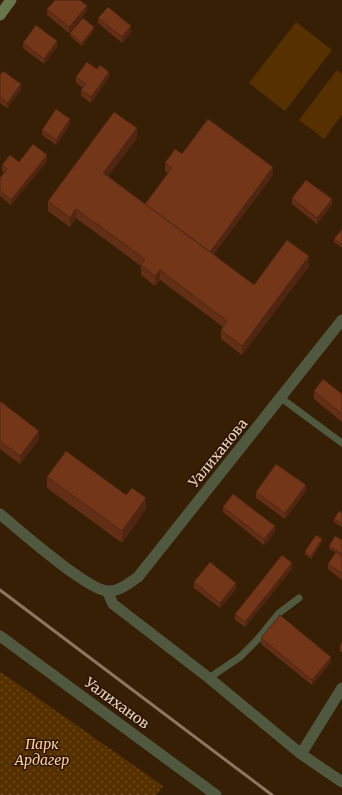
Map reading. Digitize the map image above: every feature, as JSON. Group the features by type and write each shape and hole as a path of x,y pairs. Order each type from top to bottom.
{"main road":[{"path":"0,15 11,0"}],"street":[{"name":"Уалиханова","path":"107,591 122,588 138,577 342,320"},
{"path":"0,514 77,576 107,591 113,604 209,678 301,754 342,782"},
{"name":"Уалиханов","path":"0,636 202,791 216,795"},
{"path":"301,754 342,688"}],"lane":[{"path":"281,398 342,443"},
{"path":"209,678 240,657 257,640 279,613 299,598"}],"green space":[{"path":"296,22 332,50 285,111 249,83"},
{"path":"337,70 342,74 342,115 324,139 299,120"},
{"name":"Парк Ардагер","path":"0,672 163,786 156,795 0,795"}],"building":[{"path":"55,0 80,0 87,6 69,27 47,9"},
{"path":"108,7 131,26 122,37 98,18"},
{"path":"83,18 94,27 82,43 70,33"},
{"path":"36,25 57,41 44,59 23,43"},
{"path":"87,62 97,69 100,65 109,72 91,97 81,90 86,84 76,77"},
{"path":"3,71 21,84 7,103 0,97 0,75"},
{"path":"56,109 70,119 56,140 42,130"},
{"path":"114,112 137,128 103,173 254,285 287,240 309,256 242,346 221,330 227,321 160,270 155,276 141,265 145,259 76,209 70,218 48,201"},
{"path":"208,119 273,167 210,252 145,204 172,168 165,163 175,149 182,154"},
{"path":"33,144 47,155 11,200 0,191 0,178 7,169 2,165 10,155 19,162"},
{"path":"306,180 332,199 317,218 292,198"},
{"path":"342,229 342,245 334,239"},
{"path":"323,379 342,394 342,414 314,391"},
{"path":"0,401 39,431 20,456 0,441"},
{"path":"66,451 126,495 132,488 146,498 122,531 47,477"},
{"path":"276,464 306,485 285,513 256,492"},
{"path":"233,494 275,526 264,539 223,507"},
{"path":"339,511 342,513 342,524 334,519"},
{"path":"316,535 322,539 311,556 305,551"},
{"path":"335,536 342,540 342,554 329,546"},
{"path":"336,552 342,557 342,574 328,564"},
{"path":"282,555 292,563 245,622 235,614"},
{"path":"210,562 236,583 220,603 194,582"},
{"path":"280,615 331,657 312,680 261,638"}],"railway":[{"path":"0,590 272,795"}]}
